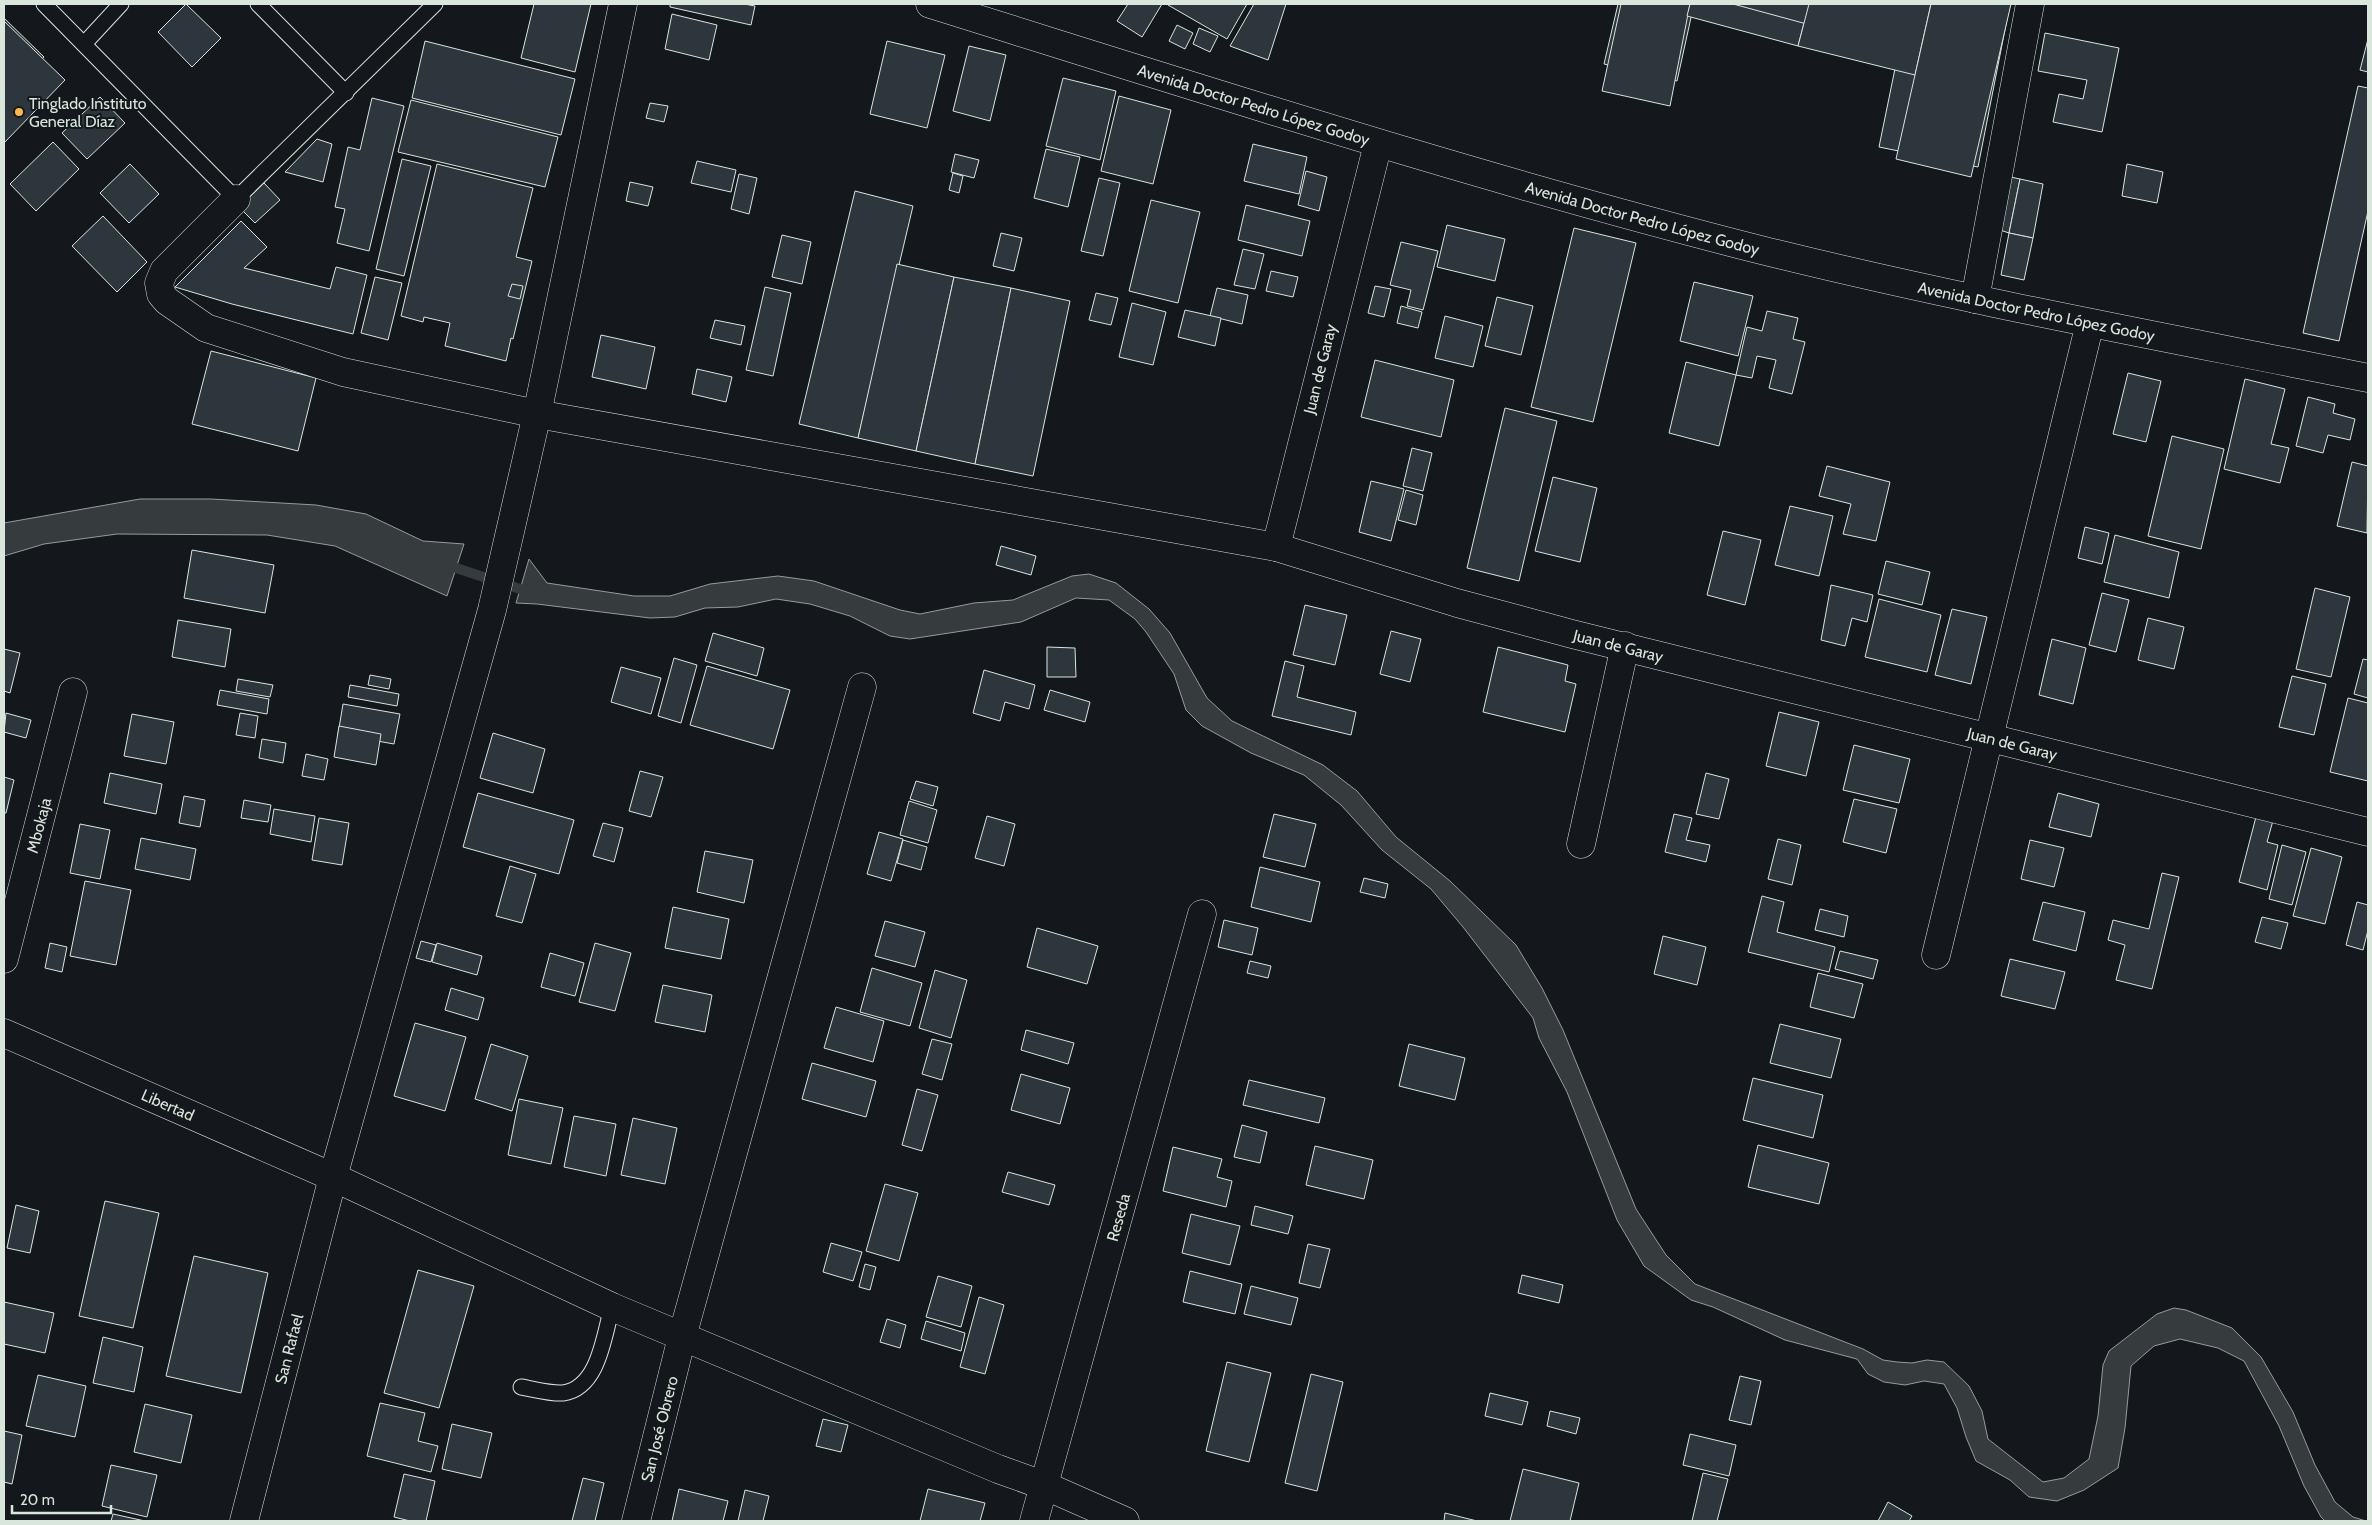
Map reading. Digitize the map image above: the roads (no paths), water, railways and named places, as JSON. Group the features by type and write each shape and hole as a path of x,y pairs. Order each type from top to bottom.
{"street":[{"name":"San Rafael","path":"244,1521 333,1177 505,558 538,414 623,4"},
{"name":"Avenida Doctor Pedro López Godoy","path":"930,4 1378,144 1760,249 1975,299 2368,378"},
{"path":"1975,299 2030,4"},
{"name":"Juan de Garay","path":"1378,144 1276,547 1457,603 2368,832"},
{"path":"236,199 164,271 159,283 161,294 167,301 206,328 343,372 538,414 1276,547"},
{"path":"1936,955 2090,323"},
{"path":"1581,844 1625,646"},
{"name":"San José Obrero","path":"636,1521 682,1337 862,687"},
{"name":"Mbokaja","path":"4,959 73,692"},
{"name":"Reseda","path":"1034,1521 1202,914"},
{"name":"Libertad","path":"4,1033 333,1177 612,1307 1125,1521"}],"lane":[{"path":"44,4 236,199 435,4"},
{"path":"84,44 121,4"},
{"path":"258,4 346,93"},
{"path":"521,1387 563,1392 582,1385 591,1373 602,1346 612,1307"}],"waterway":[{"path":"444,564 532,593"}],"place":[{"name":"Tinglado Instituto General Díaz","path":"19,112"}]}
